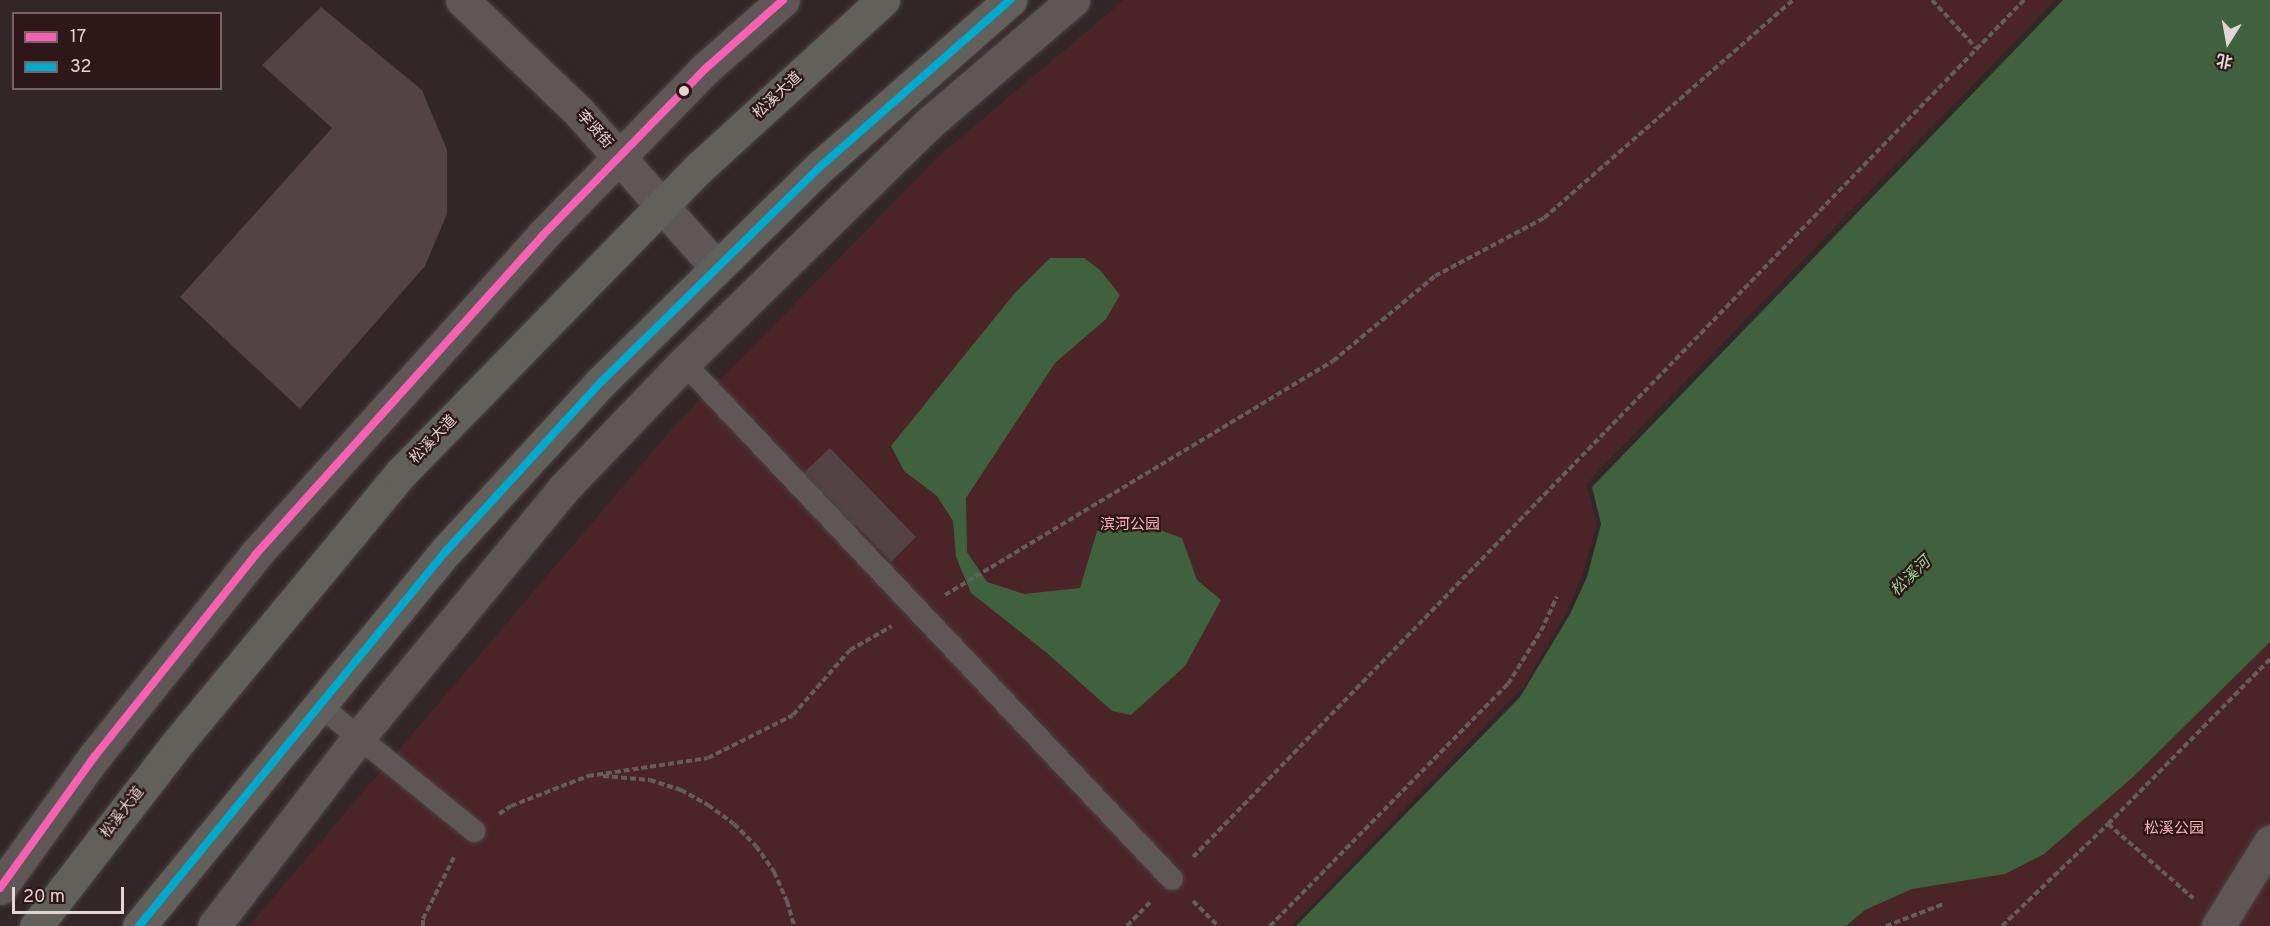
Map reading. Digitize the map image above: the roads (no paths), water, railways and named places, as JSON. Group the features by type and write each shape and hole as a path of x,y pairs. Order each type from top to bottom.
{"highway":[{"name":"松溪大道","path":"36,926 180,740 401,473 700,167 883,0"},
{"path":"139,926 447,550 602,381 821,165 1010,0"}],"main road":[{"path":"0,888 95,756 256,554 451,335 618,158 705,69 783,0"},
{"path":"214,926 358,738 564,489 684,363 928,124 1073,0"}],"street":[{"name":"李贤街","path":"462,0 579,112 717,268"},
{"path":"2219,924 2270,842"}],"lane":[{"path":"684,363 1172,879"},
{"path":"320,705 474,831"}],"water":[{"name":"松溪河","path":"2063,0 2270,0 2270,642 2133,777 2044,854 2005,874 1912,889 1865,910 1846,926 1296,926 1520,697 1570,614 1587,577 1601,524 1592,487"},
{"path":"1050,258 1084,258 1100,270 1120,295 1106,319 1055,363 966,498 967,552 987,582 1024,594 1080,588 1097,531 1126,518 1182,538 1197,580 1221,600 1185,666 1131,715 1112,711 1047,653 971,593 956,557 953,521 937,496 904,471 891,446 1014,294"}],"park label":[{"name":"滨河公园","path":"1130,526"},
{"name":"松溪公园","path":"2174,830"}]}
